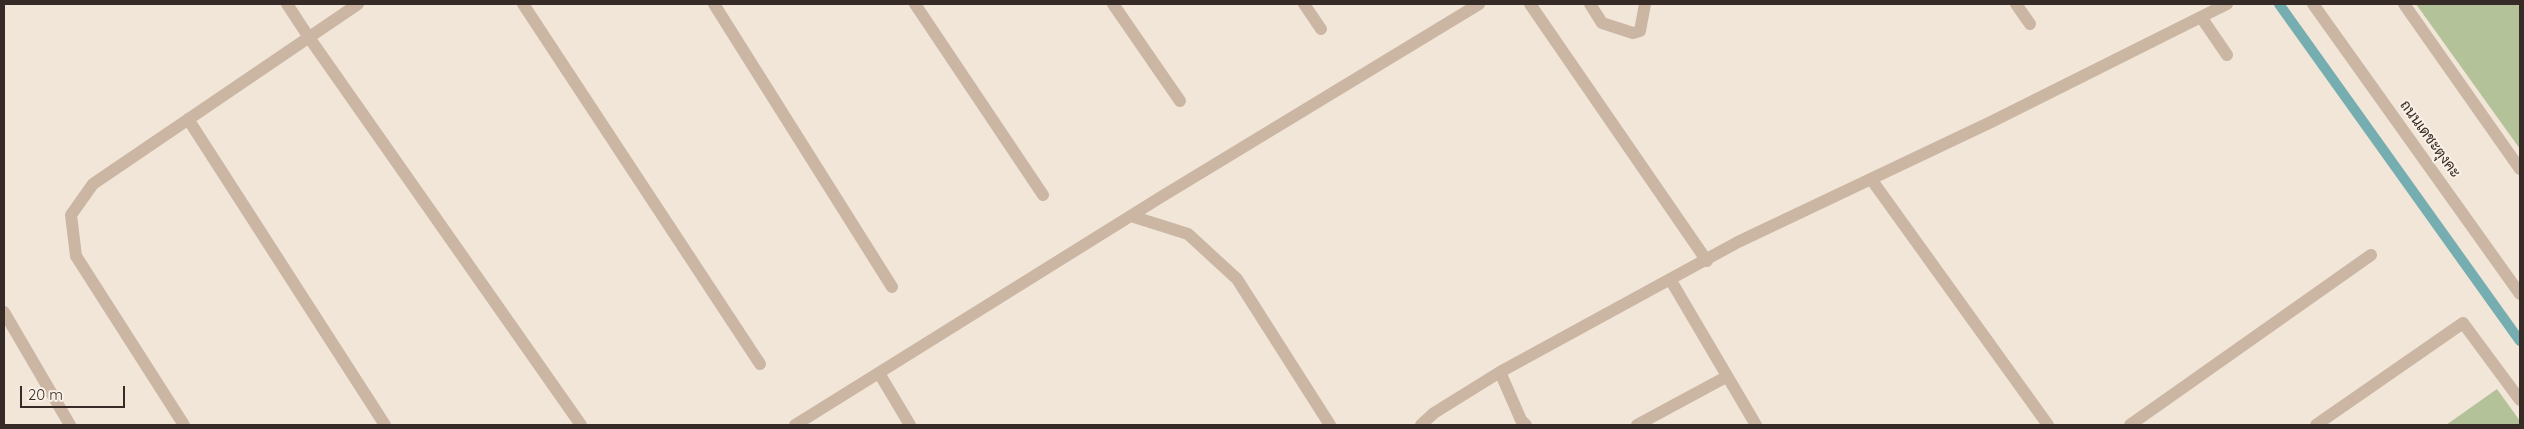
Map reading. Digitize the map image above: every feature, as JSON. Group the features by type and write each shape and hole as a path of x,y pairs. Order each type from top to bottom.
{"street":[{"path":"288,4 308,36 581,425"},
{"path":"184,425 76,256 71,215 93,184 308,36 358,4"},
{"path":"523,4 760,364"},
{"path":"714,4 892,287"},
{"path":"915,4 1043,195"},
{"path":"1113,4 1180,102"},
{"path":"1304,4 1320,30"},
{"path":"795,425 1130,216 1479,4"},
{"path":"1530,4 1707,261"},
{"path":"1590,4 1602,23 1633,33 1640,31 1644,4"},
{"path":"2016,4 2030,24"},
{"path":"1421,425 1434,413 1500,372 1670,279 1707,261 1738,242 1992,122 2227,4"},
{"name":"ถนนเดชะตุงคะ","path":"2312,4 2520,294"},
{"path":"2404,4 2520,169"},
{"path":"2201,17 2228,55"},
{"path":"188,119 384,425"},
{"path":"1872,179 2048,425"},
{"path":"1130,216 1188,234 1237,279 1330,425"},
{"path":"2130,425 2371,255"},
{"path":"1670,279 1756,425"},
{"path":"4,312 70,425"},
{"path":"2316,425 2463,323 2520,400"},
{"path":"1500,372 1521,420 1526,425"},
{"path":"879,373 910,425"},
{"path":"1637,425 1726,377"}],"green space":[{"path":"2416,4 2520,4 2520,149"},
{"path":"2497,389 2520,421 2520,425 2446,425"}],"waterway":[{"path":"2279,4 2520,341"}]}
